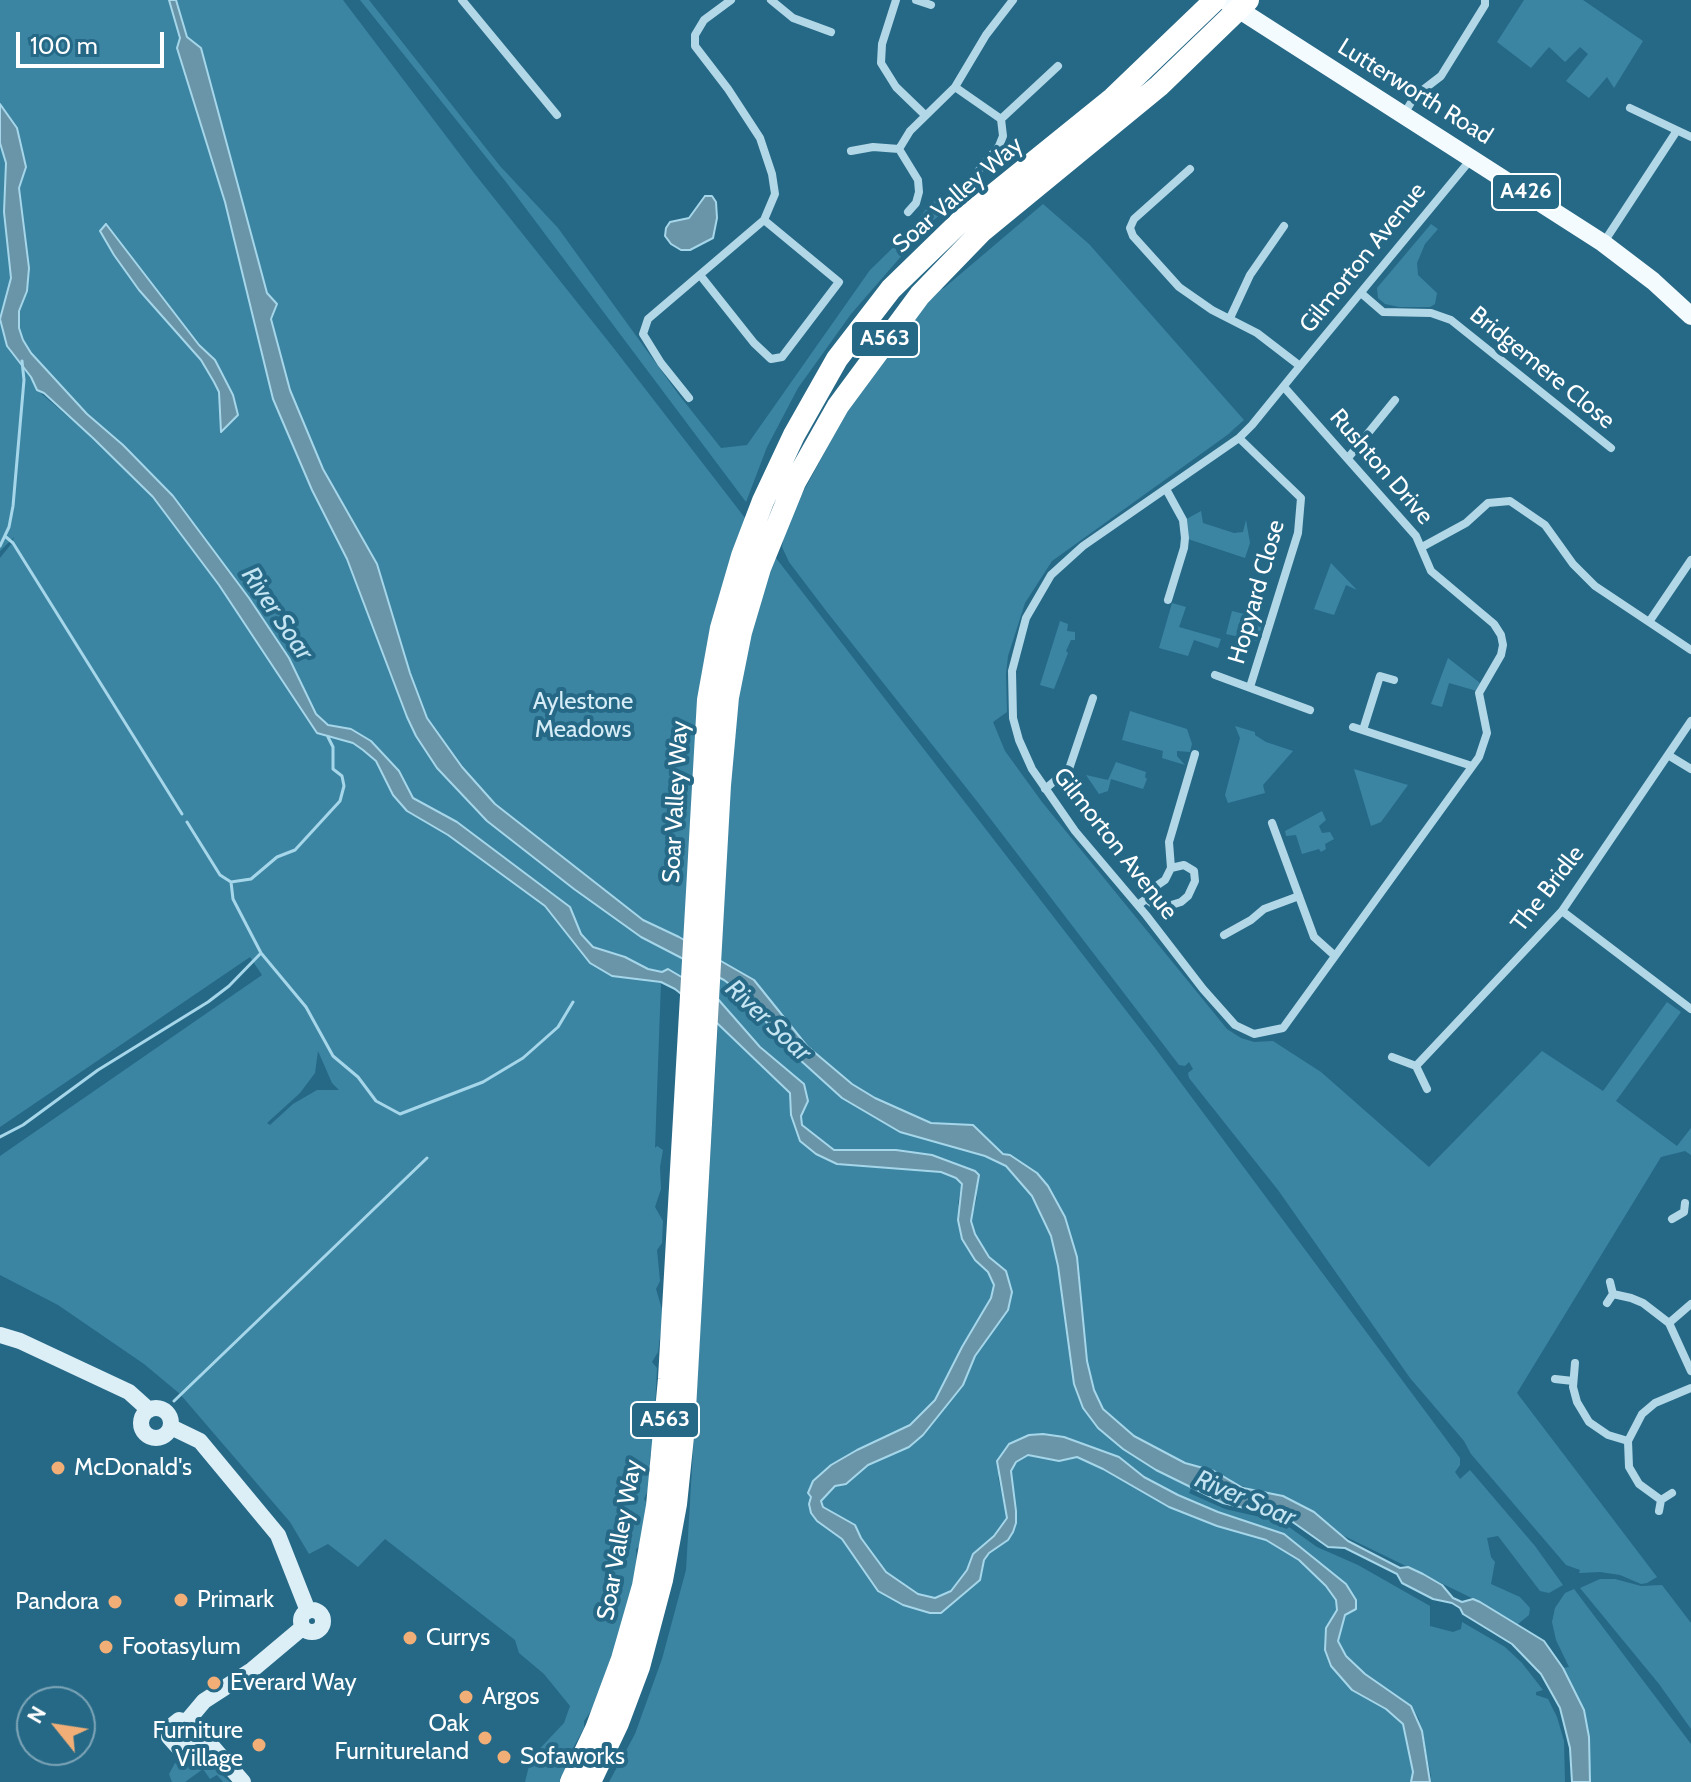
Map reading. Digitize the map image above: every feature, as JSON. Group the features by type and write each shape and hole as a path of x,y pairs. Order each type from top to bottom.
{"highway":[{"name":"Soar Valley Way","path":"571,1782 596,1729 622,1659 643,1586 653,1535 669,1379 704,933 708,700 721,628 751,562 794,435 837,359 891,289 962,220 1113,98 1215,0"},
{"name":"Soar Valley Way","path":"771,508 795,482 838,406 884,341 940,274 1003,213 1159,86 1237,3"},
{"name":"Soar Valley Way","path":"590,1782 618,1723 639,1667 671,1535 684,1427 696,1047"}],"main road":[{"name":"Lutterworth Road","path":"1237,3 1603,243 1653,281 1691,316"}],"street":[{"path":"462,0 557,115"},
{"path":"689,398 643,334 648,319 764,220 775,194 760,138 728,89 699,54 694,40 704,20 731,0"},
{"path":"771,0 793,18 831,32"},
{"path":"896,0 882,44 881,63 896,87 925,115"},
{"path":"916,0 931,5"},
{"path":"899,149 910,131 955,87 986,35 1013,0"},
{"path":"1404,114 1415,96 1441,76 1485,5 1485,0"},
{"path":"979,170 996,152 1002,140 1001,119 1058,66"},
{"path":"955,87 1001,119"},
{"path":"1630,108 1691,137"},
{"path":"1603,243 1676,132"},
{"path":"851,151 873,147 899,149"},
{"path":"899,149 918,180 916,203 908,212"},
{"name":"Gilmorton Avenue","path":"1472,157 1239,438 1066,560 1044,584 1026,618 1012,671 1011,703 1025,756 1075,831 1142,902 1203,989 1235,1025 1254,1034 1283,1028 1472,766 1484,746 1487,733 1478,700 1480,687"},
{"path":"1190,169 1134,219 1130,228 1137,242 1179,287 1257,333 1300,366"},
{"path":"700,275 754,343 771,359 782,357 839,282 764,220"},
{"path":"1230,318 1250,275 1284,226"},
{"name":"Bridgemere Close","path":"1361,293 1383,312 1431,313 1451,320 1611,448"},
{"name":"Rushton Drive","path":"1284,387 1422,547 1425,562 1431,571 1481,612 1501,635 1501,655 1480,687"},
{"path":"1348,458 1395,400"},
{"name":"Hopyard Close","path":"1239,438 1301,498 1298,533 1250,687"},
{"path":"1166,489 1183,520 1185,538 1168,600"},
{"path":"1422,547 1466,523 1488,503 1510,501 1545,525 1582,574 1609,597 1691,650"},
{"path":"1649,622 1691,560"},
{"name":"Hopyard Close","path":"1215,675 1310,710"},
{"path":"1363,730 1380,676 1394,680"},
{"path":"1045,789 1069,769 1093,698"},
{"name":"The Bridle","path":"1416,1066 1562,911 1691,721"},
{"path":"1353,727 1472,766"},
{"path":"1171,868 1184,865 1194,871 1195,881 1188,896 1165,907 1142,902 1149,891 1165,880 1171,868 1169,842 1195,754"},
{"path":"1668,755 1691,769"},
{"path":"1272,823 1316,941 1334,955"},
{"path":"1224,935 1264,909 1299,896"},
{"path":"1562,911 1691,1009"},
{"path":"1392,1057 1416,1066 1427,1089"},
{"path":"1672,1219 1687,1210"},
{"path":"1610,1282 1610,1298 1631,1298 1643,1303 1669,1323 1691,1371"},
{"path":"1669,1323 1691,1304"},
{"path":"0,1335 20,1341 129,1392 149,1410 164,1410 170,1417 171,1427 162,1437 149,1437 141,1425 143,1416 149,1410"},
{"path":"1575,1363 1573,1381 1577,1402 1589,1422 1608,1435 1628,1441"},
{"path":"1555,1379 1573,1381"},
{"path":"1661,1500 1639,1484 1629,1467 1628,1441 1642,1414 1655,1403 1691,1388"},
{"path":"171,1427 200,1441 278,1535 308,1611 301,1618 302,1628 252,1670 204,1701 188,1720 171,1724 168,1733 171,1741 180,1747 203,1751 212,1749"},
{"path":"1659,1511 1661,1500 1672,1493"},
{"path":"188,1720 243,1782"}],"green space":[{"name":"Aylestone Meadows","path":"0,0 343,0 474,173 612,346 1155,1048 1460,1458 1455,1472 1460,1479 1470,1470 1535,1546 1563,1585 1549,1593 1540,1591 1498,1536 1487,1538 1495,1562 1491,1584 1520,1597 1530,1608 1529,1615 1518,1624 1480,1602 1340,1534 1331,1525 1201,1468 1189,1493 1225,1509 1282,1522 1317,1547 1358,1565 1430,1606 1430,1626 1453,1632 1461,1629 1462,1622 1505,1647 1543,1690 1536,1692 1536,1695 1548,1699 1557,1717 1564,1741 1565,1782 1430,1782 1419,1719 1412,1707 1365,1674 1346,1656 1338,1641 1345,1615 1352,1612 1346,1584 1218,1512 1032,1437 998,1477 1007,1518 994,1536 973,1554 967,1570 951,1591 935,1598 918,1594 886,1572 858,1533 823,1507 821,1501 835,1486 846,1484 868,1465 909,1447 1004,1313 993,1261 975,1234 971,1221 977,1197 965,1169 834,1150 802,1125 801,1116 808,1101 717,998 664,976 612,976 661,982 655,1148 657,1146 663,1150 661,1189 655,1207 663,1221 662,1243 657,1250 660,1281 656,1289 663,1313 658,1352 652,1362 657,1368 653,1450 650,1455 649,1488 644,1499 647,1504 641,1544 636,1549 635,1586 616,1651 612,1654 595,1705 584,1721 584,1728 573,1748 575,1754 567,1775 560,1777 561,1782 525,1782 531,1758 564,1723 570,1706 544,1674 519,1653 515,1640 385,1539 358,1567 328,1544 309,1554 290,1522 180,1394 144,1364 58,1305 0,1275 0,1156 262,975 250,957 0,1127 0,558 14,537 0,551 0,319 7,346 37,390 94,439 153,497 219,585 317,733 179,515 17,350 16,197 24,156 17,128 0,104","holes":["318,1051 332,1083 339,1090 317,1090 293,1104 270,1125 267,1123 300,1093 315,1073"]},
{"path":"360,0 369,0 500,166 558,228 721,448 747,445 870,270 907,234 930,204 968,181 977,185 930,223 851,314 798,388 767,447 746,502 506,182"},
{"path":"1524,0 1583,0 1643,41 1614,88 1607,77 1589,98 1566,81 1588,54 1580,47 1565,62 1549,47 1531,68 1497,42"},
{"path":"0,143 6,163 4,212 11,278 0,319"},
{"path":"1043,204 1089,244 1244,420 1052,561 1025,603 1008,656 1007,712 993,722 1005,751 1042,802 1227,1029 1254,1042 1273,1041 1321,1072 1429,1167 1542,1051 1603,1091 1667,1002 1681,1012 1616,1101 1677,1146 1691,1128 1691,1155 1685,1151 1661,1157 1517,1393 1657,1577 1647,1583 1600,1572 1579,1573 1580,1570 1566,1565 1471,1454 1464,1441 1410,1378 1278,1190 1189,1078 1188,1073 1193,1069 1189,1062 1185,1066 1179,1065 827,612 789,562 782,547 785,529 851,404 936,291 944,288"},
{"path":"1431,224 1438,229 1425,244 1417,263 1418,275 1437,293 1435,304 1430,307 1399,307 1385,304 1378,298 1377,288"},
{"path":"1201,511 1203,523 1234,533 1243,532 1246,520 1250,543 1245,558 1185,538 1183,521"},
{"path":"1331,563 1357,590 1346,585 1334,615 1314,609"},
{"path":"1172,603 1186,607 1179,627 1221,639 1218,648 1194,640 1188,656 1159,648"},
{"path":"1232,611 1264,619 1257,641 1226,634"},
{"path":"1060,621 1068,624 1067,631 1075,632 1075,640 1071,640 1066,651 1068,653 1054,689 1040,685"},
{"path":"1448,658 1480,683 1477,691 1449,683 1442,707 1431,704"},
{"path":"1130,711 1187,729 1192,744 1190,752 1177,751 1177,756 1185,765 1162,758 1163,751 1122,740"},
{"path":"1235,726 1255,732 1266,742 1293,751 1263,785 1265,793 1228,803 1225,795 1240,738"},
{"path":"1116,762 1146,772 1143,789 1111,779 1108,791 1099,794 1086,775 1108,780"},
{"path":"1354,769 1408,785 1381,822 1371,826"},
{"path":"1322,811 1326,820 1319,826 1322,833 1330,832 1334,839 1325,844 1326,849 1321,852 1319,849 1302,854 1296,835 1286,836 1285,831"},
{"path":"718,1024 790,1094 792,1115 800,1140 816,1154 837,1164 941,1172 956,1178 962,1184 958,1203 975,1260 988,1272 994,1285 991,1298 935,1400 910,1425 831,1465 813,1481 808,1492 811,1513 842,1539 878,1591 941,1613 980,1580 984,1560 1013,1532 1016,1511 1011,1471 1016,1462 1027,1455 1059,1461 1077,1457 1169,1507 1217,1526 1266,1540 1299,1560 1326,1586 1336,1600 1337,1610 1326,1628 1352,1690 1386,1709 1403,1724 1413,1772 1411,1782 609,1782 635,1734 662,1659 686,1570"},
{"path":"1600,1579 1615,1579 1641,1586 1662,1585 1691,1623 1691,1729 1659,1684 1580,1588"},
{"path":"1574,1589 1691,1744 1691,1782 1584,1782 1572,1688 1563,1668 1569,1667 1556,1640 1552,1622 1555,1608 1565,1593"},
{"path":"188,1758 206,1761 230,1782 223,1782 217,1775 210,1779 203,1769 185,1782 172,1782 169,1774 175,1763 178,1765"}],"water":[{"name":"River Soar","path":"169,0 176,0 187,37 201,48 267,293 277,304 271,319 290,390 323,469 377,564 427,718 462,767 495,804 643,920 754,980 807,1046 852,1084 931,1123 973,1125 1003,1154 1010,1155 1037,1173 1065,1217 1077,1257 1087,1361 1094,1390 1103,1409 1134,1436 1185,1463 1214,1471 1243,1488 1283,1496 1314,1512 1348,1541 1400,1568 1408,1567 1423,1574 1442,1585 1453,1598 1462,1602 1473,1599 1480,1602 1544,1641 1563,1668 1584,1710 1589,1737 1590,1782 1572,1782 1570,1748 1560,1708 1541,1674 1512,1644 1463,1614 1452,1603 1433,1599 1402,1583 1397,1574 1345,1548 1328,1547 1287,1518 1223,1503 1156,1470 1098,1428 1083,1408 1074,1384 1051,1236 1032,1196 1006,1166 985,1156 900,1132 842,1098 788,1049 746,997 724,980 641,937 574,889 487,821 437,768 407,717 347,559 312,490 273,399 225,202 177,48 180,38"},
{"path":"0,104 17,128 26,167 19,188 29,268 27,291 19,311 23,340 31,353 87,414 123,445 173,496 249,598 289,658 316,714 328,725 351,729 371,741 399,771 413,798 457,822 570,907 581,934 593,947 625,957 648,969 662,972 668,969 717,998 760,1047 804,1084 808,1101 801,1116 802,1125 834,1150 896,1150 932,1155 979,1175 971,1221 989,1257 1006,1271 1012,1292 1008,1310 975,1356 963,1385 923,1435 909,1447 868,1465 846,1484 835,1486 821,1501 823,1507 855,1525 886,1572 918,1594 935,1598 951,1591 967,1570 973,1554 994,1536 1007,1518 997,1461 1009,1444 1029,1435 1043,1434 1064,1437 1119,1457 1144,1477 1178,1495 1284,1534 1346,1584 1356,1600 1356,1609 1345,1615 1338,1641 1346,1656 1365,1674 1411,1706 1422,1731 1430,1782 1411,1782 1413,1772 1403,1724 1386,1709 1352,1690 1331,1666 1325,1650 1326,1628 1337,1610 1336,1600 1299,1560 1266,1540 1217,1526 1169,1507 1077,1457 1059,1461 1028,1455 1016,1462 1011,1471 1016,1511 1013,1532 984,1560 980,1580 941,1613 903,1605 878,1591 842,1539 817,1521 809,1504 811,1497 808,1493 813,1481 831,1465 910,1425 935,1400 991,1298 994,1285 988,1272 975,1260 962,1239 958,1220 962,1184 941,1172 837,1164 816,1154 800,1141 791,1115 790,1093 718,1024 675,989 661,982 612,976 590,963 545,906 448,835 407,811 393,795 376,761 363,750 353,743 317,733 219,585 153,497 94,439 37,390 7,346 0,319 11,278 4,212 6,163 0,143"},
{"path":"705,196 712,196 716,202 713,238 690,250 681,250 665,236 666,228 670,222 689,218"},
{"path":"106,224 199,345 215,360 233,395 238,415 221,432 219,392 214,382 201,360 139,290 114,255 100,231"}],"waterway":[{"path":"0,546 9,527 13,506 24,380 22,361"},
{"path":"6,537 13,543 182,814"},
{"path":"0,1137 23,1125 98,1070 208,1002 229,986 261,953 233,899 231,882 251,879 277,857 295,850 340,801 344,786 342,776 333,769 333,747 328,737"},
{"path":"187,822 220,875 231,882"},
{"path":"261,953 306,1007 333,1056 358,1077 376,1101 400,1114 483,1082 523,1058 558,1027 573,1002"},
{"path":"174,1401 427,1158"}],"place":[{"name":"McDonald's","path":"58,1468"},
{"name":"Primark","path":"181,1600"},
{"name":"Pandora","path":"115,1602"},
{"name":"Currys","path":"410,1638"},
{"name":"Footasylum","path":"106,1647"},
{"name":"Everard Way","path":"214,1683"},
{"name":"Argos","path":"466,1697"},
{"name":"Oak Furnitureland","path":"485,1738"},
{"name":"Furniture Village","path":"259,1745"},
{"name":"Sofaworks","path":"504,1757"}]}
